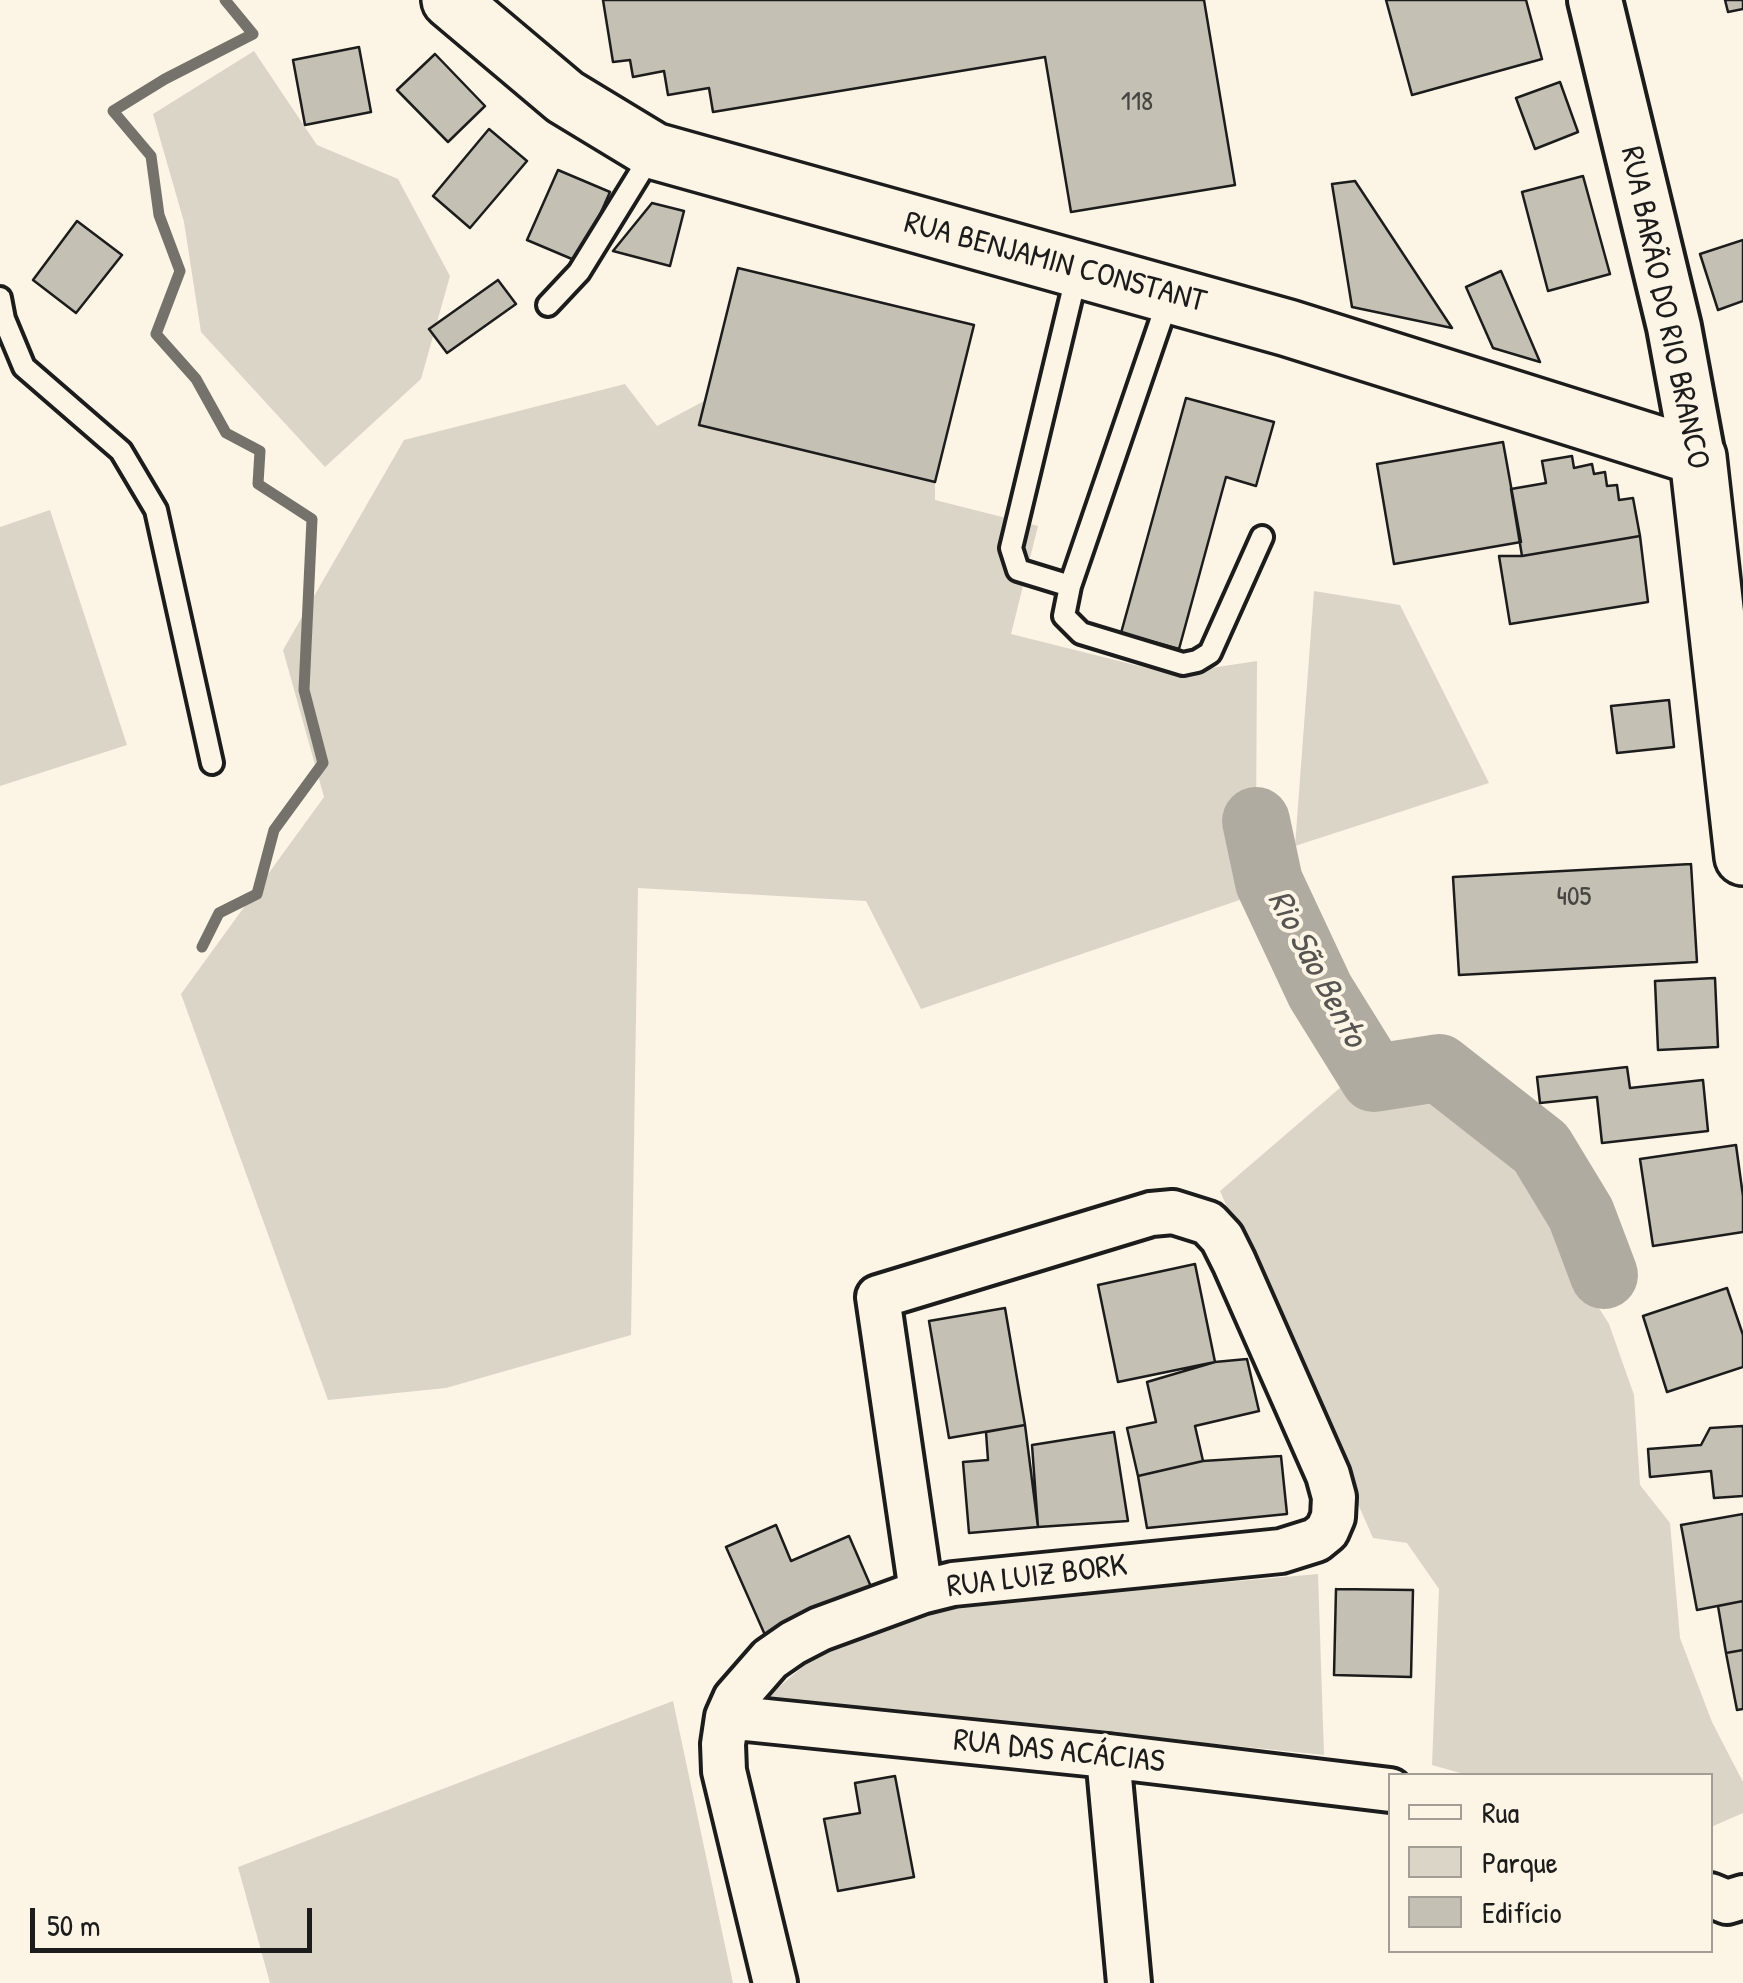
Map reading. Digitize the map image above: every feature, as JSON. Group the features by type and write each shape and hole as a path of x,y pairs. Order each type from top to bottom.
{"main road":[{"name":"RUA BENJAMIN CONSTANT","path":"450,0 565,98 654,150 1306,334 1698,457"},
{"name":"RUA BARÃO DO RIO BRANCO","path":"1698,457 1730,635 1743,857"}],"street":[{"name":"RUA BARÃO DO RIO BRANCO","path":"1595,0 1674,327 1698,457"},
{"name":"RUA LUIZ BORK","path":"727,1717 751,1678 792,1642 922,1592 985,1579 1281,1551 1316,1540 1327,1531 1334,1517 1328,1475 1234,1262 1222,1238 1208,1223 1173,1212 1151,1214 878,1296 922,1592"},
{"name":"RUA DAS ACÁCIAS","path":"727,1717 1388,1790"},
{"path":"727,1717 724,1771 775,1983"},
{"path":"1108,1756 1130,1983"},
{"path":"1713,1896 1727,1902 1743,1897"}],"lane":[{"path":"548,305 579,272 654,150"},
{"path":"1070,586 1018,570 1011,548 1078,270"},
{"path":"1170,295 1070,586 1064,616 1080,633 1183,664 1197,660 1210,654 1262,537"},
{"path":"0,298 4,319 24,368 121,451 156,510 212,763"}],"green space":[{"path":"254,51 317,145 398,179 450,276 421,379 325,467 201,332 184,222 153,114"},
{"path":"625,384 657,426 706,400 700,425 935,482 935,500 1038,526 1011,634 1171,674 1257,661 1256,821 1260,893 921,1009 866,901 638,888 631,1335 446,1388 328,1400 181,994 324,797 283,650 404,440"},
{"path":"50,510 127,745 0,786 0,527"},
{"path":"1314,591 1400,605 1489,783 1295,846"},
{"path":"1341,1087 1373,1106 1426,1095 1514,1156 1609,1324 1634,1395 1640,1485 1670,1523 1680,1638 1712,1722 1743,1782 1743,1813 1713,1826 1713,1773 1460,1773 1432,1765 1439,1589 1407,1543 1373,1538 1220,1191"},
{"path":"1318,1574 1324,1755 766,1698 833,1641 930,1608"},
{"path":"673,1701 733,1983 270,1983 238,1867"}],"building":[{"path":"603,0 1204,0 1235,185 1071,212 1045,57 713,112 709,88 668,95 664,71 633,77 630,60 613,62"},
{"path":"1386,0 1526,0 1542,59 1412,95"},
{"path":"1725,0 1743,0 1743,9 1728,12"},
{"path":"359,47 371,112 305,125 293,60"},
{"path":"435,54 485,106 448,142 397,90"},
{"path":"1560,82 1578,132 1535,149 1516,98"},
{"path":"489,129 527,161 470,228 433,196"},
{"path":"558,170 610,192 579,262 527,240"},
{"path":"1583,176 1610,274 1548,291 1522,192"},
{"path":"1355,181 1452,328 1352,307 1332,184"},
{"path":"652,203 684,211 670,266 613,251"},
{"path":"77,221 122,255 76,313 33,280"},
{"path":"1743,240 1743,301 1718,310 1700,254"},
{"path":"738,268 974,325 935,482 699,425"},
{"path":"1501,271 1540,362 1493,348 1466,287"},
{"path":"498,280 516,304 447,353 429,329"},
{"path":"1186,398 1274,422 1256,486 1226,477 1179,649 1121,633"},
{"path":"1503,442 1521,542 1394,564 1377,464"},
{"path":"1572,456 1574,468 1592,464 1594,474 1605,472 1607,486 1617,485 1619,500 1633,498 1640,536 1522,556 1511,489 1546,483 1542,461"},
{"path":"1640,536 1648,602 1510,624 1499,556 1522,556"},
{"path":"1669,700 1674,747 1617,753 1611,706"},
{"path":"1691,864 1697,962 1459,975 1453,877"},
{"path":"1715,978 1718,1047 1658,1050 1655,981"},
{"path":"1627,1067 1630,1088 1703,1080 1708,1131 1602,1143 1597,1097 1540,1103 1537,1077"},
{"path":"1736,1145 1743,1232 1653,1246 1640,1159"},
{"path":"1195,1264 1215,1362 1118,1382 1098,1285"},
{"path":"1727,1288 1743,1335 1743,1367 1667,1392 1643,1316"},
{"path":"1005,1308 1025,1425 949,1438 929,1321"},
{"path":"1247,1359 1259,1411 1195,1426 1203,1461 1138,1476 1127,1428 1156,1422 1147,1382 1215,1362"},
{"path":"1025,1425 1038,1527 969,1533 963,1462 988,1460 986,1432"},
{"path":"1743,1426 1743,1496 1714,1498 1711,1471 1650,1477 1648,1449 1701,1445 1710,1428"},
{"path":"1114,1432 1128,1521 1038,1527 1032,1445"},
{"path":"1281,1456 1287,1514 1147,1528 1138,1476 1203,1461"},
{"path":"1743,1514 1743,1601 1697,1610 1681,1525"},
{"path":"776,1525 791,1561 849,1536 872,1589 765,1635 726,1547"},
{"path":"1336,1589 1413,1590 1411,1677 1334,1675"},
{"path":"1743,1601 1743,1650 1726,1653 1718,1606"},
{"path":"1743,1650 1743,1709 1737,1710 1726,1653"},
{"path":"895,1776 914,1877 838,1891 824,1819 860,1813 855,1783"}],"waterway":[{"path":"202,947 219,913 257,894 274,830 323,763 304,690 312,519 258,484 260,451 226,433 196,379 156,334 180,271 159,215 151,156 113,111 253,34 225,0"},
{"name":"Rio São Bento","path":"1256,821 1269,882 1320,991 1374,1078 1439,1068 1541,1148 1581,1214 1604,1275"}]}
